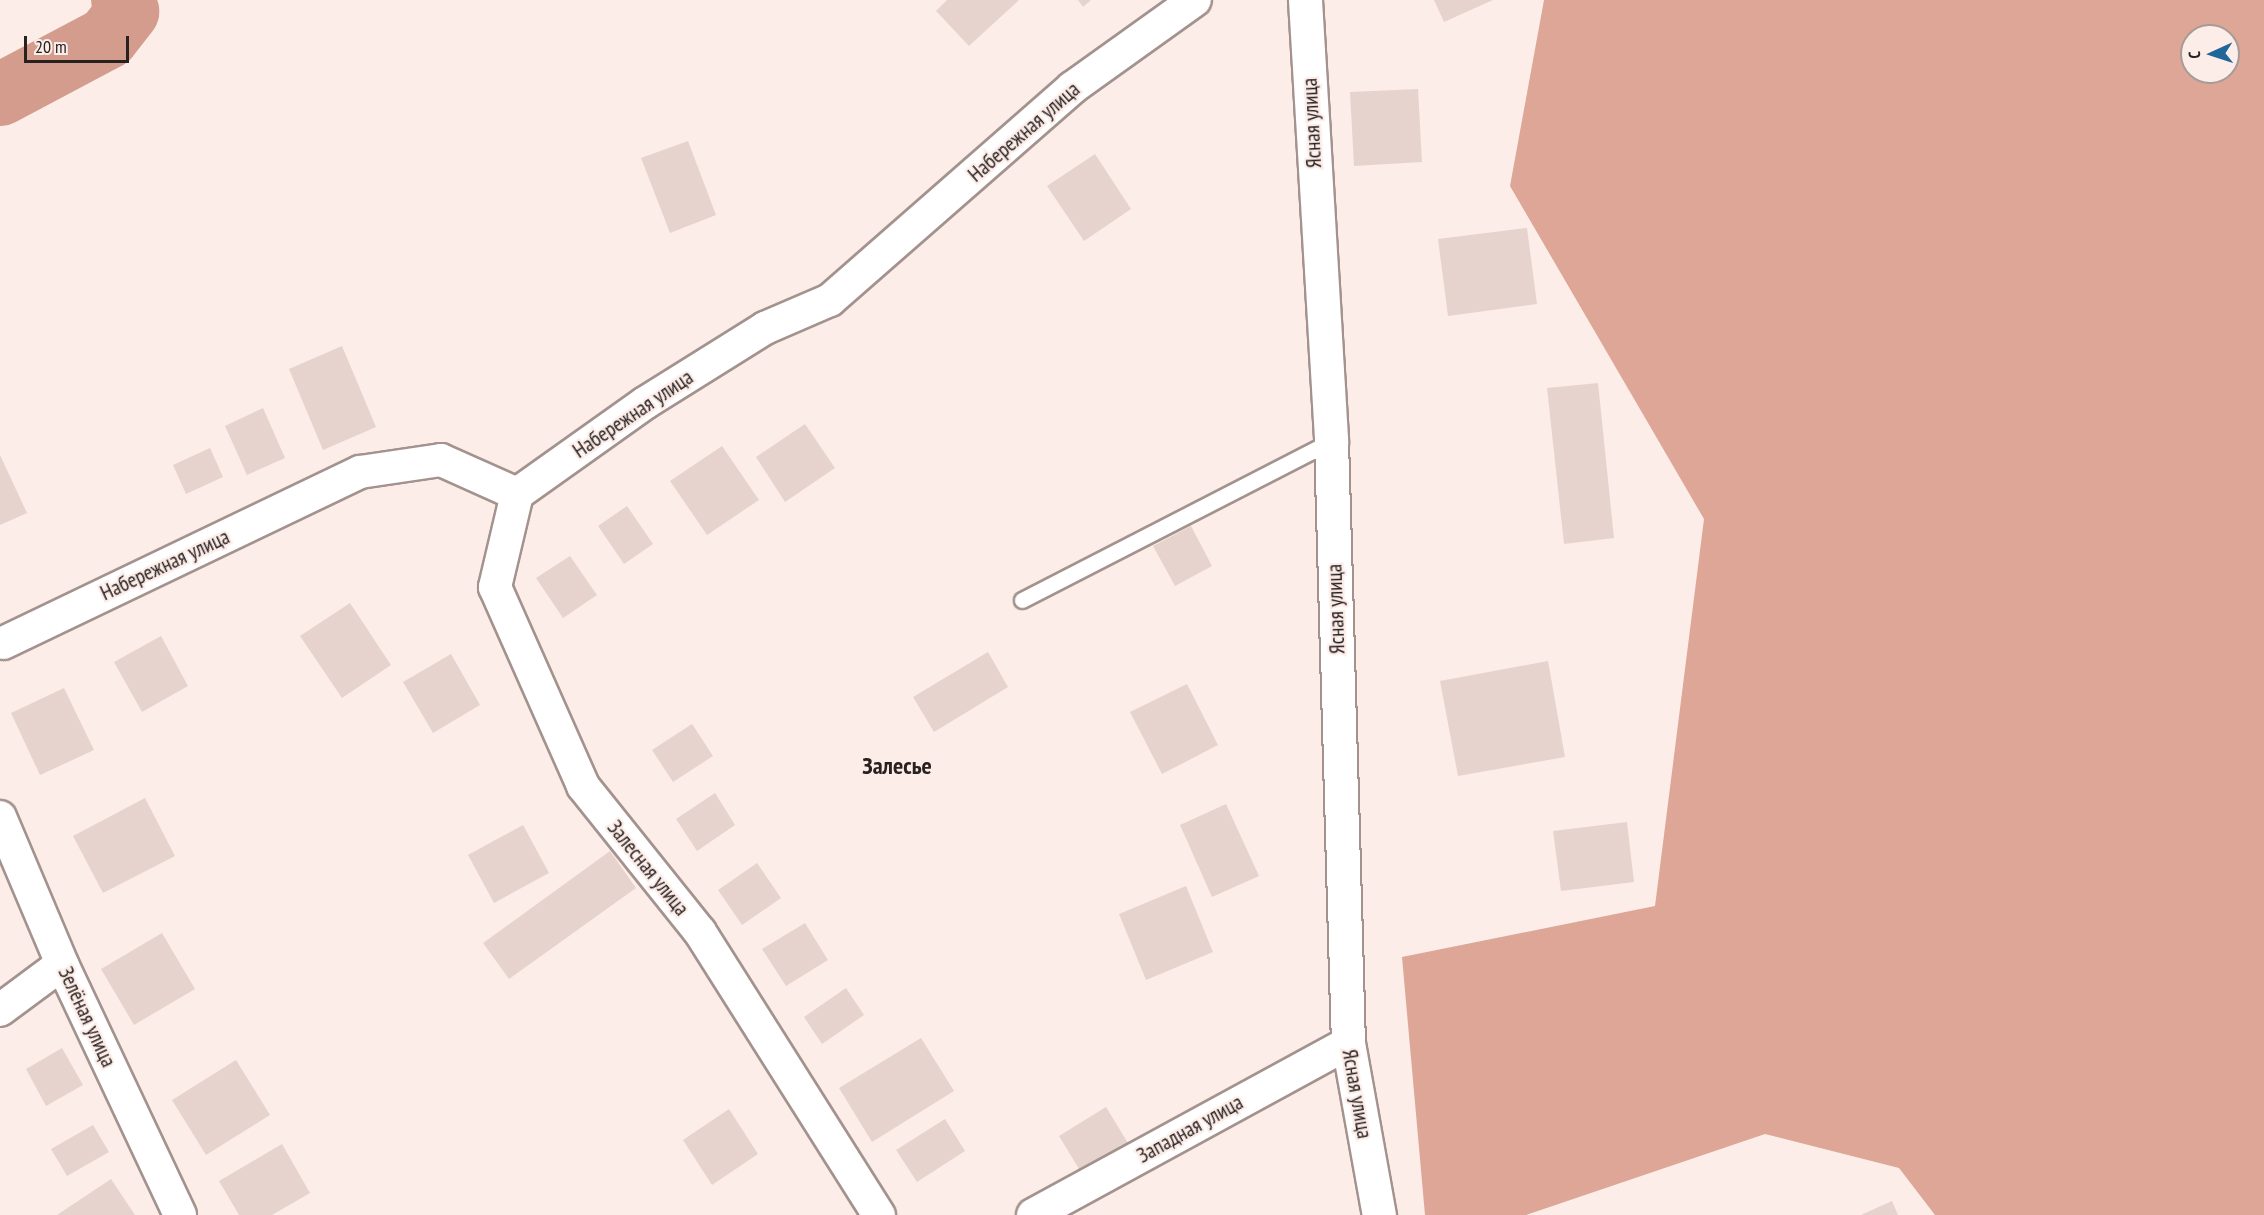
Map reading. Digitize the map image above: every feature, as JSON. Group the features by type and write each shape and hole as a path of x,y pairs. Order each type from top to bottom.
{"main road":[{"name":"Ясная улица","path":"1305,0 1331,441 1347,1043 1378,1215"}],"street":[{"name":"Набережная улица","path":"1,643 360,472 441,460 517,494 645,404 765,328 830,300 1072,88 1194,0"},
{"name":"Залесная улица","path":"517,494 495,587 582,786 700,932 879,1215"},
{"name":"Зелёная улица","path":"0,817 62,964 180,1215"},
{"path":"0,1010 62,964"},
{"name":"Западная улица","path":"1033,1215 1347,1043"}],"lane":[{"path":"1022,600 1331,441"}],"shaded area":[{"path":"1544,0 2264,0 2264,1215 1935,1215 1899,1168 1765,1134 1526,1215 1425,1215 1402,957 1655,906 1704,519 1510,186"}],"building":[{"path":"947,0 1019,0 969,46 936,11"},
{"path":"1078,0 1091,0 1083,7"},
{"path":"1434,0 1493,0 1444,22"},
{"path":"1418,89 1422,162 1354,166 1350,92"},
{"path":"688,141 716,215 670,233 641,158"},
{"path":"1095,154 1131,209 1084,241 1047,186"},
{"path":"1527,228 1537,304 1448,316 1438,239"},
{"path":"342,346 376,427 323,450 289,369"},
{"path":"1598,383 1614,538 1564,544 1547,388"},
{"path":"263,408 285,458 247,475 225,426"},
{"path":"805,424 835,468 785,502 756,457"},
{"path":"722,446 759,500 707,535 670,481"},
{"path":"210,448 223,477 186,494 173,465"},
{"path":"0,455 27,513 0,525"},
{"path":"627,506 653,544 624,564 598,526"},
{"path":"1191,526 1212,566 1175,586 1153,546"},
{"path":"570,556 597,595 563,618 536,578"},
{"path":"350,603 391,665 342,698 300,636"},
{"path":"161,636 188,686 142,712 114,662"},
{"path":"988,652 1008,687 934,732 913,697"},
{"path":"451,654 480,705 433,733 403,682"},
{"path":"1548,661 1565,757 1458,776 1440,681"},
{"path":"1187,684 1218,745 1162,774 1130,712"},
{"path":"64,688 94,750 40,775 11,713"},
{"path":"692,724 713,756 673,782 652,750"},
{"path":"715,793 735,825 697,851 676,819"},
{"path":"145,798 175,856 103,893 73,836"},
{"path":"1226,804 1259,876 1212,897 1180,825"},
{"path":"1627,822 1634,882 1561,891 1553,831"},
{"path":"523,825 549,873 494,903 468,855"},
{"path":"610,851 636,888 509,979 483,943"},
{"path":"757,863 781,898 742,925 718,890"},
{"path":"1186,886 1213,952 1146,980 1119,914"},
{"path":"805,923 828,960 786,986 762,949"},
{"path":"162,933 195,989 134,1025 101,969"},
{"path":"846,988 864,1015 822,1044 804,1017"},
{"path":"921,1038 954,1091 872,1142 839,1088"},
{"path":"62,1048 83,1085 46,1106 26,1069"},
{"path":"236,1060 270,1115 206,1155 172,1100"},
{"path":"1106,1107 1131,1148 1084,1177 1059,1136"},
{"path":"729,1109 758,1154 712,1185 683,1140"},
{"path":"945,1119 965,1151 917,1182 896,1150"},
{"path":"93,1125 109,1152 67,1176 51,1149"},
{"path":"282,1144 310,1193 272,1215 239,1215 219,1181"},
{"path":"111,1179 135,1215 57,1215"},
{"path":"1892,1201 1898,1215 1861,1215"}],"waterway":[{"path":"0,94 107,37 127,11 122,0"}],"district":[{"name":"Залесье","path":"897,766"}]}
